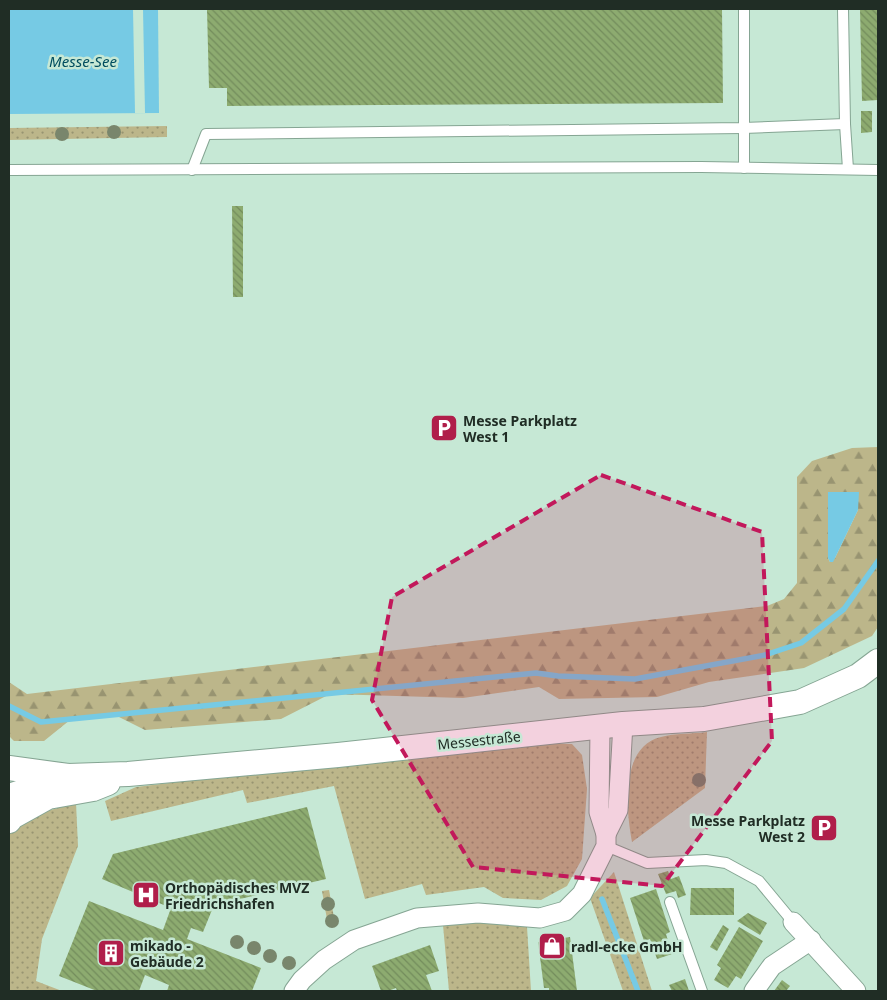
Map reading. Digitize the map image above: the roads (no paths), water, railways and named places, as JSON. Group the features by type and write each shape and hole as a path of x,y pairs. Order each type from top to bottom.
{"street":[{"name":"Messestraße","path":"9,768 68,776 128,774 338,756 623,724 704,719 800,702 858,676 878,661"},
{"path":"294,991 302,980 324,960 354,940 416,918 478,913 540,918 565,910 582,894 618,810 623,724"},
{"path":"600,727 599,812 606,840"},
{"path":"9,821 12,817 48,798 93,789 128,774"},
{"name":"Messestraße","path":"9,796 68,776"},
{"path":"793,922 856,991"},
{"path":"754,991 772,966 810,940"}],"lane":[{"path":"744,9 744,168"},
{"path":"843,9 845,124 848,169"},
{"path":"192,170 206,134 743,128 845,124"},
{"path":"9,170 744,168 878,170"},
{"path":"606,840 647,863 706,860 726,863 759,881 793,922"},
{"path":"670,902 702,991"}],"water":[{"name":"Messe-See","path":"9,9 158,9 159,113 9,114"},
{"path":"828,492 859,492 858,510 833,562 830,562 828,558"}],"waterway":[{"path":"9,706 41,722 536,673 558,676 635,679 765,655 801,643 844,609 878,561"},
{"path":"602,899 638,991"}],"place":[{"name":"Messe Parkplatz West 1","path":"444,428"},
{"name":"Messe Parkplatz West 2","path":"824,828"},
{"name":"Orthopädisches MVZ Friedrichshafen","path":"146,895"},
{"name":"radl-ecke GmbH","path":"552,946"},
{"name":"mikado - Gebäude 2","path":"111,953"}]}
